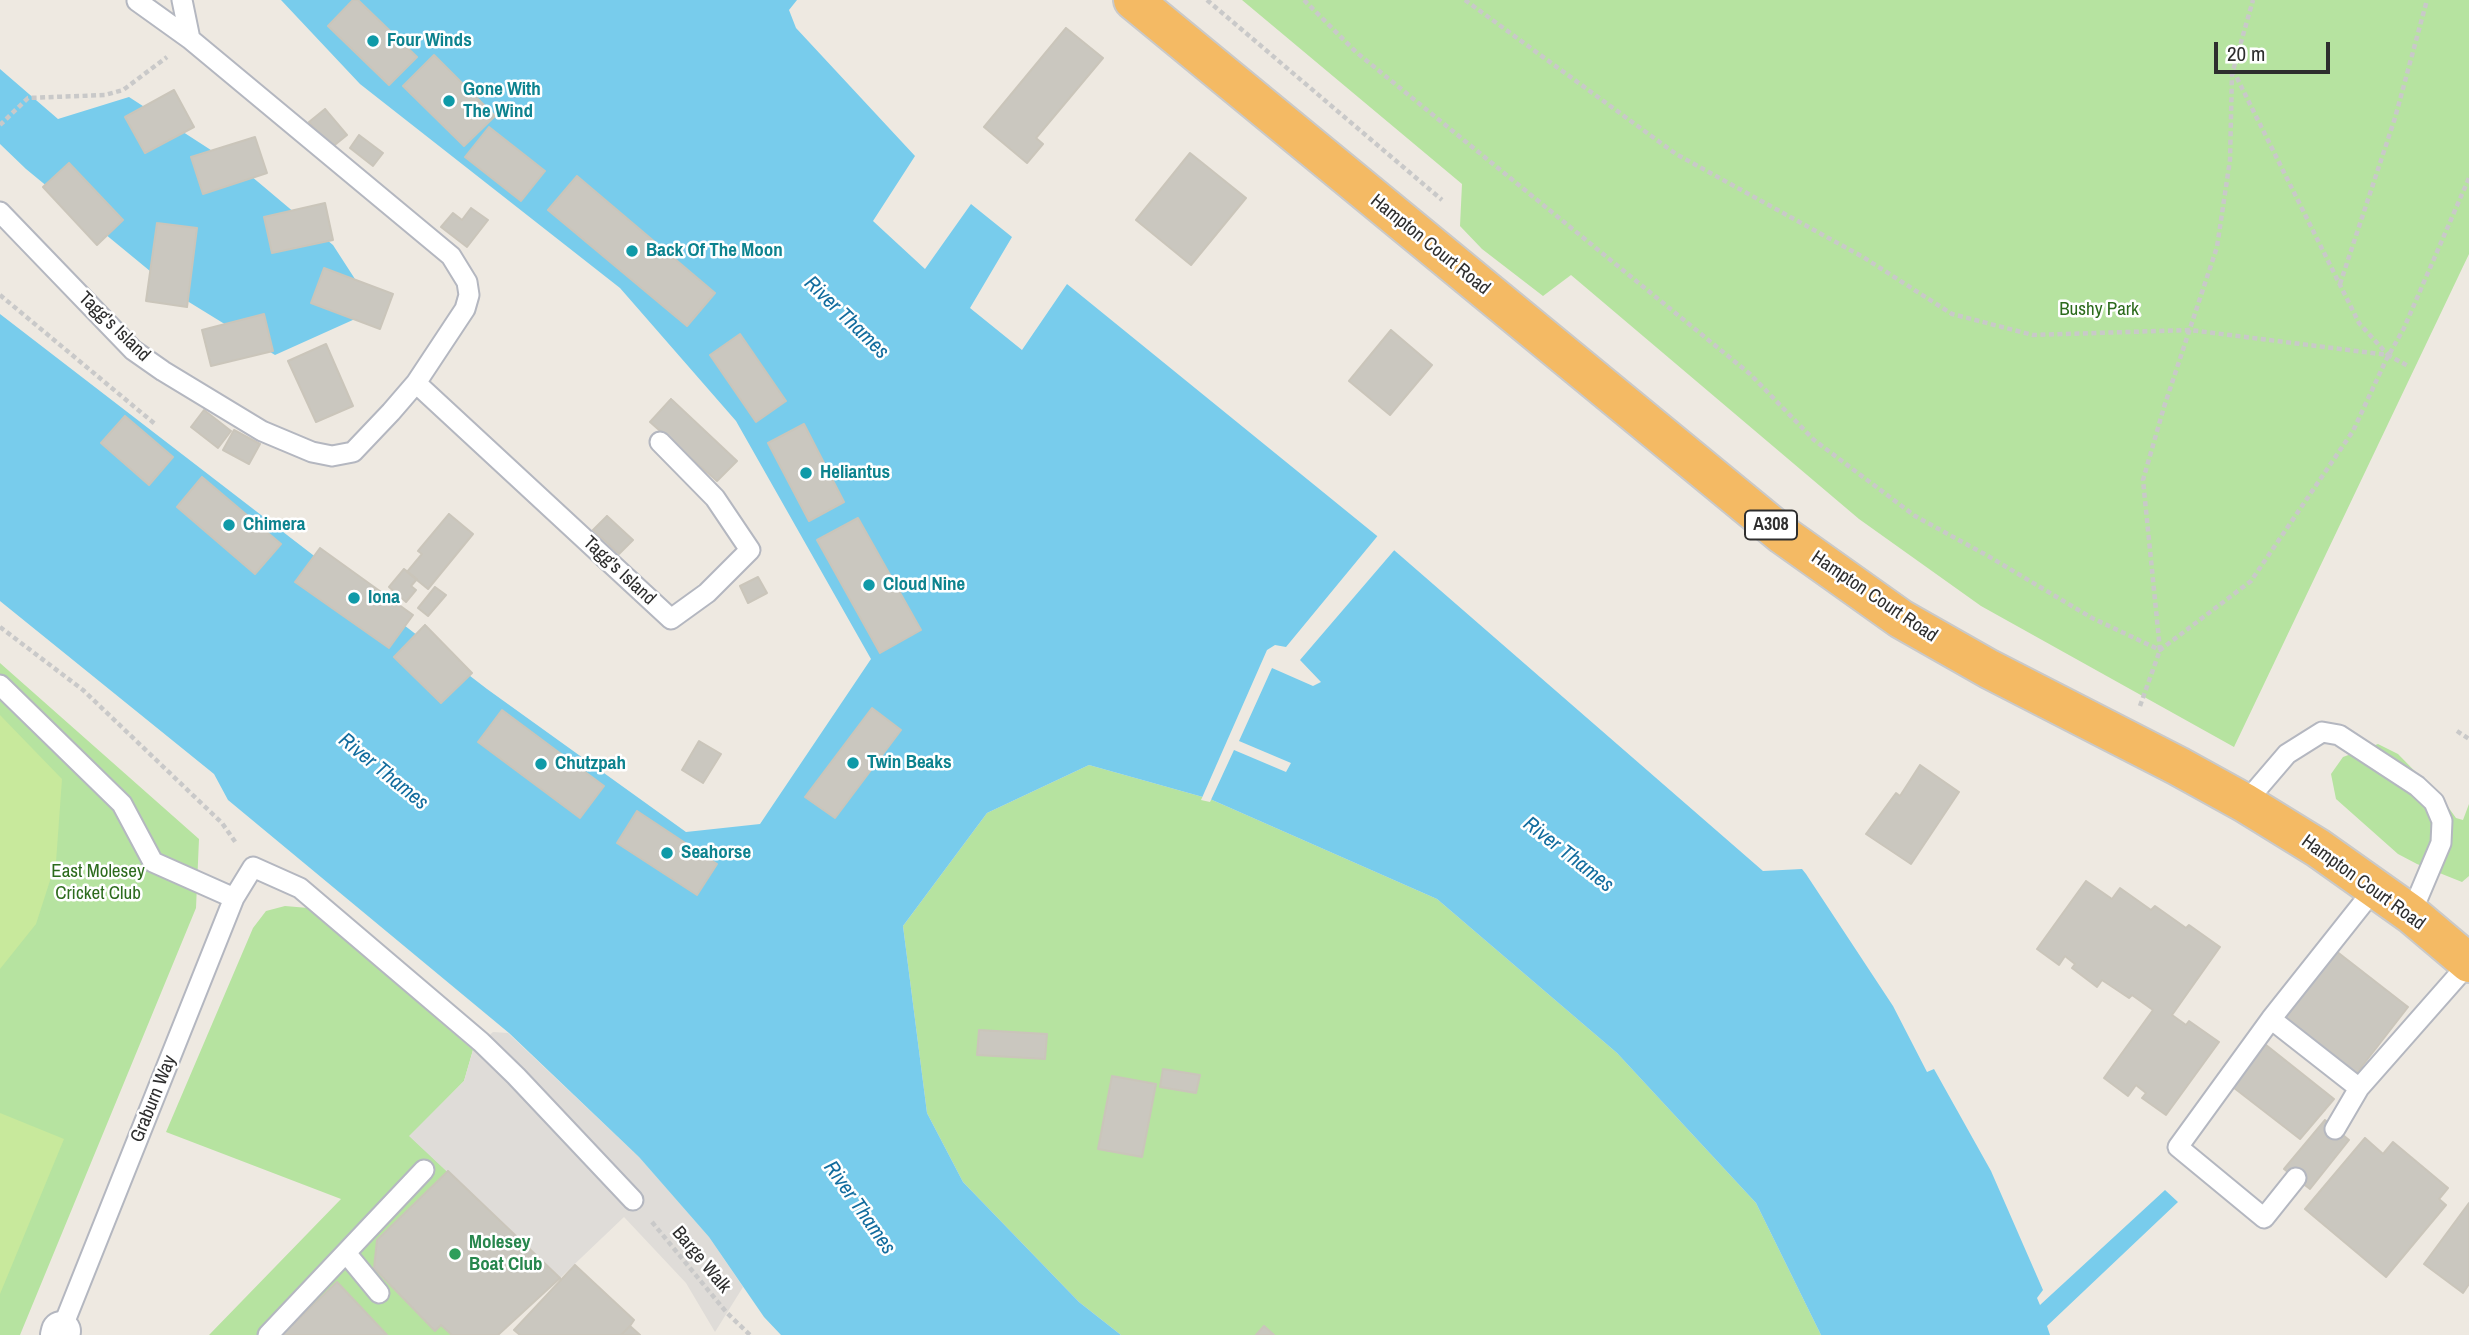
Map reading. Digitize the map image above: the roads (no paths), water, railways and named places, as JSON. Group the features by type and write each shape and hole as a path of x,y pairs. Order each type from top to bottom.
{"highway":[{"name":"Hampton Court Road","path":"1133,0 1783,535 1901,619 1989,669 2245,803 2318,848 2411,914 2469,963"}],"lane":[{"name":"Tagg's Island","path":"0,212 133,350 262,431 312,452 332,456 354,452 416,383 465,309 469,295 467,282 451,256 190,39 138,0"},
{"path":"181,0 190,39"},
{"name":"Tagg's Island","path":"416,383 671,619 707,593 750,550 715,498 660,442"},
{"path":"0,685 122,804 153,862 234,898"},
{"path":"2245,803 2287,754 2322,732 2339,735 2417,786 2434,802 2442,821 2441,843 2411,914"},
{"name":"Graburn Way","path":"60,1333 234,898 253,867 300,888 481,1042 633,1200"},
{"path":"2296,1178 2264,1217 2178,1147 2271,1019 2300,990 2375,888"},
{"path":"2335,1129 2381,1053 2409,1019 2469,963"},
{"path":"2271,1019 2359,1088"},
{"path":"268,1335 424,1170"},
{"path":"345,1253 379,1293"}],"water":[{"name":"River Thames","path":"281,0 797,0 789,10 796,28 915,156 873,221 925,269 971,204 1012,237 970,308 1022,350 1067,284 1387,544 1763,871 1802,869 1893,1006 1927,1072 1934,1069 1991,1171 2043,1290 2037,1298 2040,1305 2165,1190 2178,1202 2047,1326 2050,1335 1821,1335 1756,1203 1617,1053 1437,899 1210,799 1089,765 987,813 903,926 927,1113 963,1182 1079,1302 1121,1335 781,1335 764,1317 709,1237 639,1157 509,1033 228,800 214,774 0,601 0,314 487,689 686,832 760,824 871,659 736,421 620,288 360,84"},
{"path":"0,69 58,119 129,97 251,176 333,245 375,310 275,355 184,299 26,169 0,144"}],"place":[{"name":"Four Winds","path":"373,41"},
{"name":"Gone With The Wind","path":"449,101"},
{"name":"Back Of The Moon","path":"632,251"},
{"name":"Heliantus","path":"806,473"},
{"name":"Chimera","path":"229,525"},
{"name":"Cloud Nine","path":"869,585"},
{"name":"Iona","path":"354,598"},
{"name":"Twin Beaks","path":"853,763"},
{"name":"Chutzpah","path":"541,764"},
{"name":"Seahorse","path":"667,853"},
{"name":"Molesey Boat Club","path":"455,1254"}],"park label":[{"name":"Bushy Park","path":"2099,310"},
{"name":"East Molesey Cricket Club","path":"98,883"}]}
